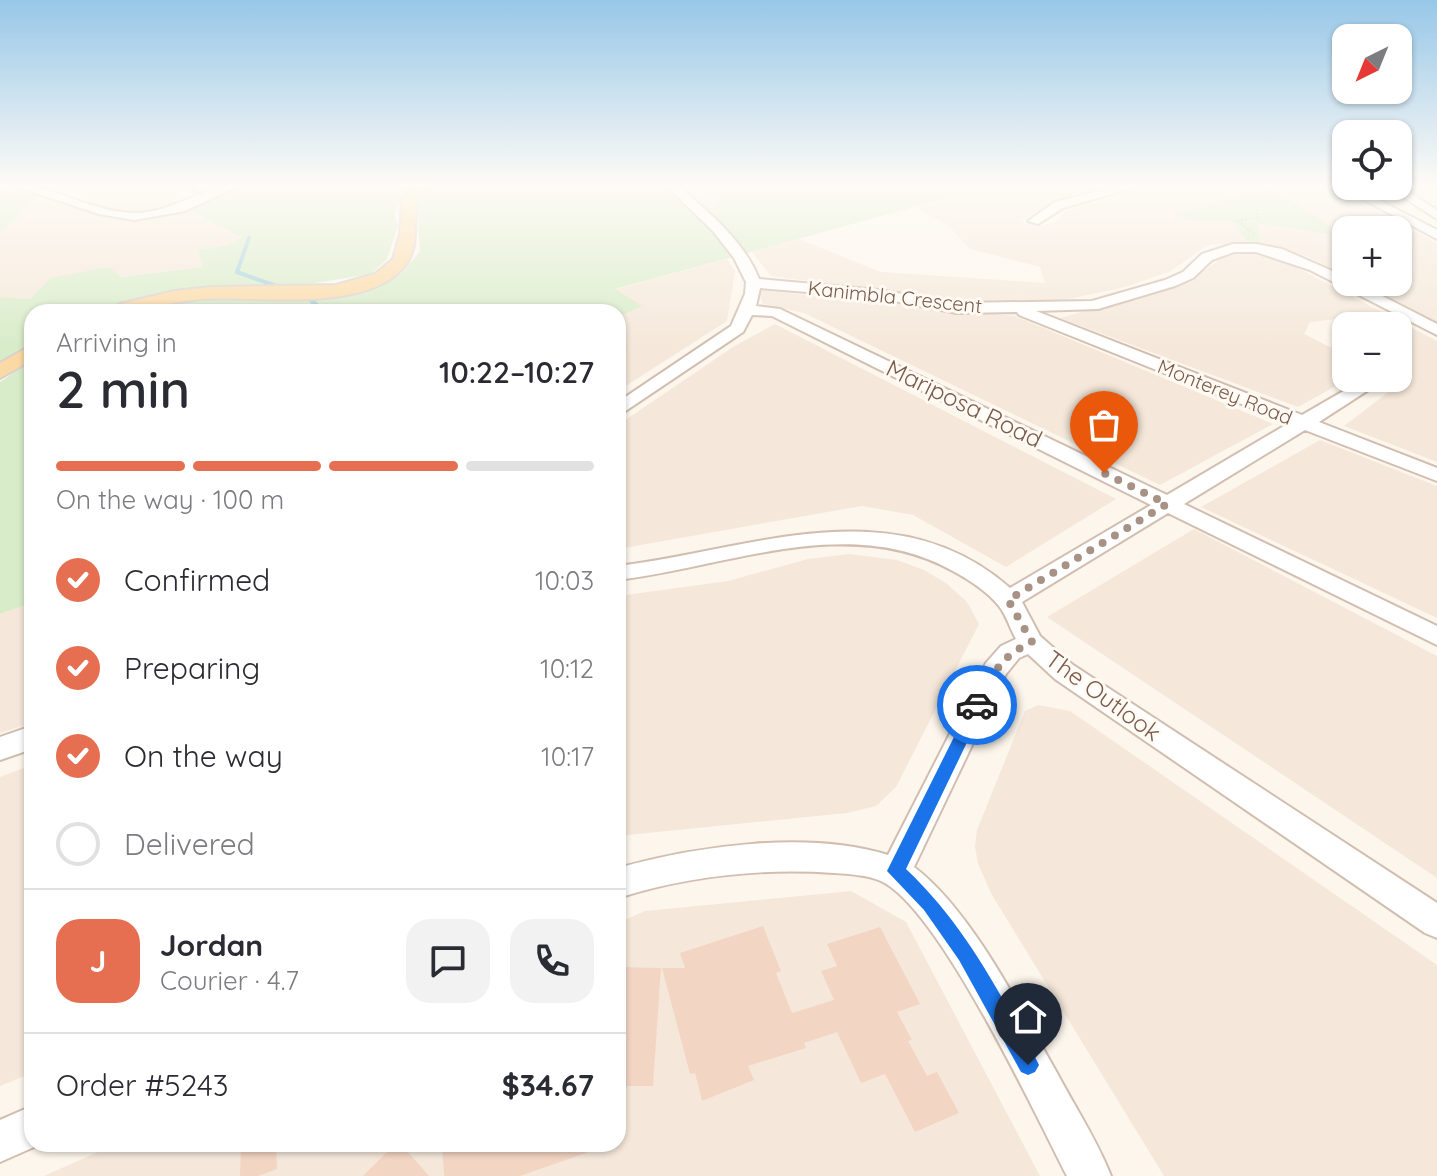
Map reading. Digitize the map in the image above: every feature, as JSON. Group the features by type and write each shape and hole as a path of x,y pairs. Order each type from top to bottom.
{"main road":[{"path":"146,304 178,296 224,292 319,293 378,278 394,268 401,259 407,238"},
{"path":"0,372 24,356"}],"street":[{"path":"626,405 737,329 748,310 753,283 735,250 724,238"},
{"name":"Kanimbla Crescent","path":"753,283 878,294 957,308 1093,306 1170,283 1188,275 1207,257 1233,248 1256,248 1277,252 1315,267 1437,330"},
{"name":"Monterey Road","path":"1014,308 1437,475"},
{"name":"Mariposa Road","path":"748,310 775,312 1437,636"},
{"path":"1008,600 1354,392"},
{"name":"The Outlook","path":"626,571 814,536 868,535 923,547 966,568 1008,600 1032,642 1064,672 1116,710 1437,922"},
{"path":"896,871 995,670 1010,652 1032,642"},
{"path":"0,749 24,740"},
{"path":"626,881 670,869 805,857 849,860 896,871 931,904 966,954 1090,1176"},
{"path":"0,1141 24,1130"}],"path":[{"path":"1255,238 1256,248"}],"shaded area":[{"path":"0,238 240,238 227,245 198,250 203,267 120,277 51,278 30,299 0,297"},
{"path":"960,238 1244,238 1248,243 1208,245 1171,271 1125,287 1064,300 962,301 771,276 752,252 799,239 881,272 1045,283 1040,267 970,249"},
{"path":"1260,238 1332,238 1332,269 1306,256 1260,244"},
{"path":"1412,238 1428,238 1437,243 1437,323 1384,296 1412,296"},
{"path":"1244,251 1269,254 1332,286 1332,296 1351,296 1382,312 1332,312 1332,320 1310,322 1304,334 1332,348 1332,388 1298,407 1060,318 1187,283 1222,258"},
{"path":"727,259 735,271 727,321 626,386 626,313 641,306 613,290"},
{"path":"758,290 1015,316 1273,424 1160,485 804,313 763,304"},
{"path":"775,324 1116,499 1006,567 913,515 862,506 626,548 626,420 733,347"},
{"path":"1412,328 1437,341 1437,462 1344,426 1388,392 1412,392"},
{"path":"1320,440 1437,486 1437,618 1201,507"},
{"path":"1194,529 1437,656 1437,878 1047,617"},
{"path":"849,554 897,560 924,570 946,583 967,602 979,624 896,787 876,806 847,813 626,835 626,595 728,581 808,559"},
{"path":"24,606 24,726 0,733 0,614"},
{"path":"1038,705 1070,711 1437,965 1437,1176 1164,1176 992,895 978,864 975,847 977,830 1025,711"},
{"path":"24,768 24,1076 0,1086 0,777"},
{"path":"851,891 906,922 1040,1176 44,1176 98,1152 626,1152 626,919 645,911"}],"green space":[{"path":"240,238 394,238 387,259 371,274 278,289 203,288 153,294 124,304 24,304 24,350 0,364 0,297 30,299 51,278 109,267 121,277 203,267 198,250 227,245"},
{"path":"419,238 720,238 733,257 615,289 642,306 626,313 626,304 164,304 231,297 296,301 359,290 401,274 420,251"},
{"path":"731,238 802,238 744,254"},
{"path":"1244,238 1260,238 1260,244 1248,243"},
{"path":"24,366 24,606 0,614 0,382"}],"building":[{"path":"763,926 781,971 776,973 792,1013 834,1000 821,971 837,966 827,944 880,927 920,1004 897,1012 912,1040 908,1041 927,1076 937,1072 959,1113 915,1132 885,1074 861,1083 837,1032 804,1043 806,1048 748,1066 754,1080 702,1101 695,1073 690,1074 662,968 685,968 680,953"},
{"path":"626,967 661,968 653,1086 626,1086"},
{"path":"241,1152 276,1152 277,1169 258,1176 240,1176"},
{"path":"387,1152 408,1152 429,1176 363,1176"},
{"path":"442,1152 589,1152 520,1176 444,1176"}],"waterway":[{"path":"249,238 237,272 282,288"},
{"path":"309,298 315,304"}],"way so far":[{"path":"977,705 995,670 1010,652 1032,642 1008,600 1167,504 1104,473"}],"route":[{"path":"977,705 896,871 931,904 966,954 1028,1065"}]}
